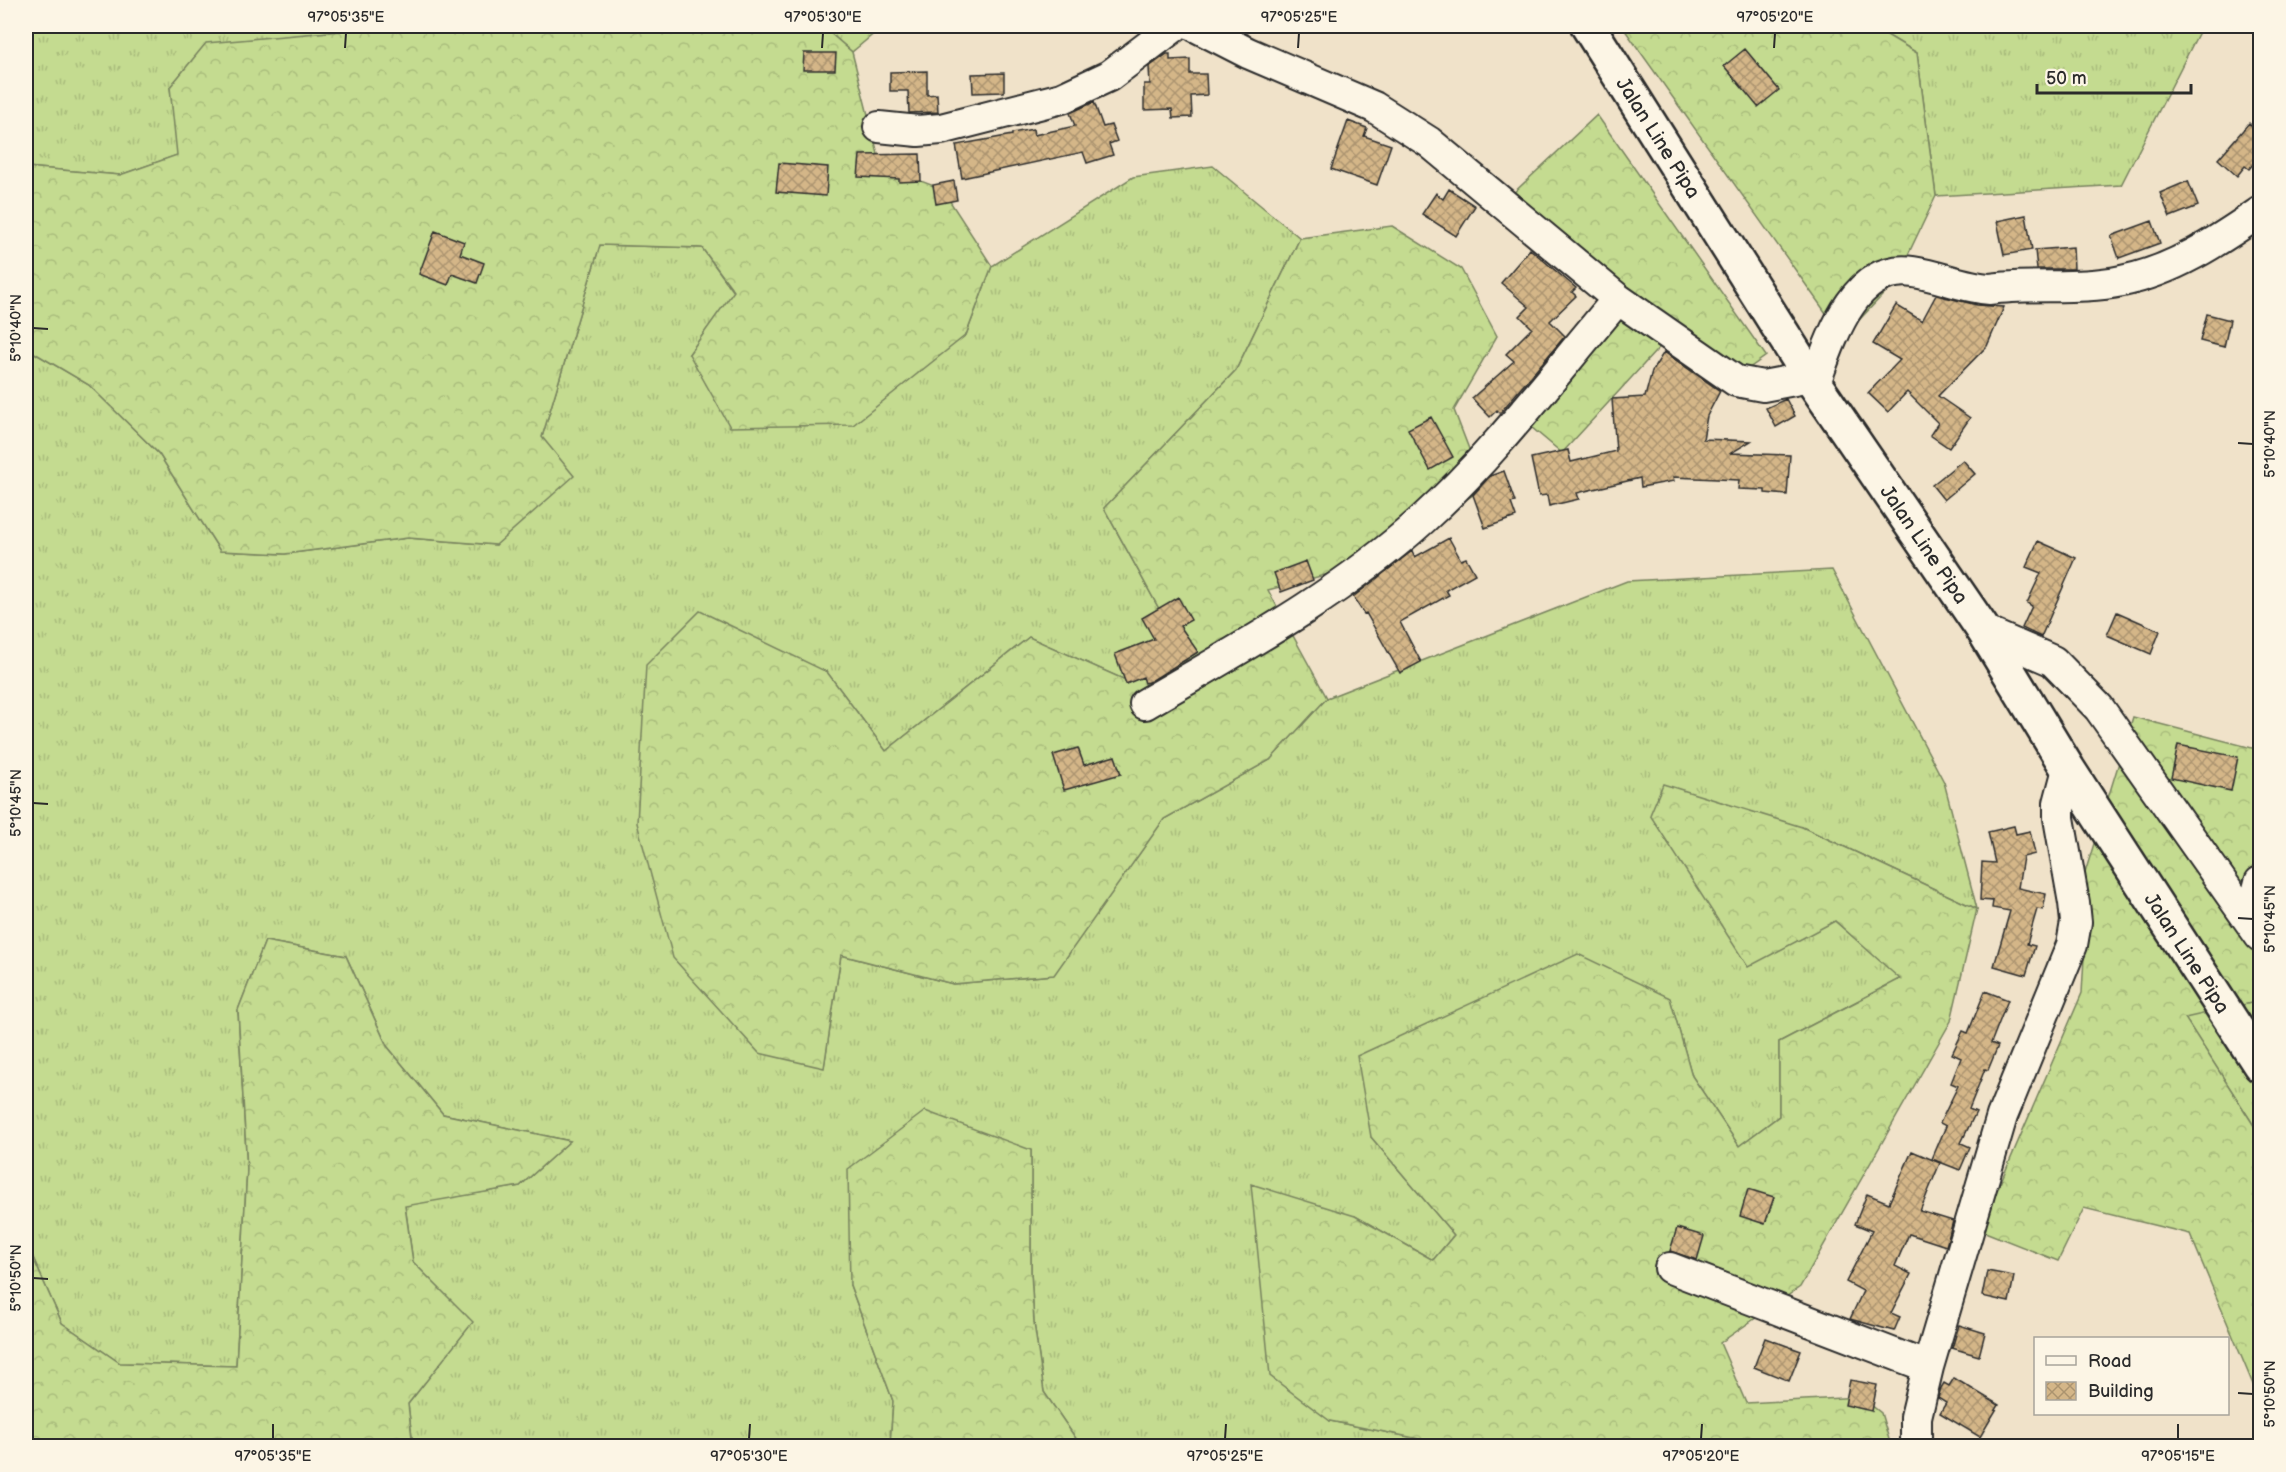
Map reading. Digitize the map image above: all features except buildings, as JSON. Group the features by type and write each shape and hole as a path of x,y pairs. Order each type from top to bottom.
{"main road":[{"name":"Jalan Line Pipa","path":"1588,26 1812,380 1984,630 2068,769 2260,1065"}],"street":[{"path":"879,127 918,131 941,129 1062,98 1108,76 1175,26"},
{"path":"1195,26 1230,45 1374,107 1430,142 1618,299 1736,381 1763,386 1812,380 1848,307 1874,279 1903,271 1915,272 1971,288 1990,289 2122,281 2153,272 2211,246 2260,212"},
{"path":"1145,704 1280,625 1363,567 1421,521 1468,476 1512,427 1618,299"},
{"path":"1984,630 2053,661 2099,708 2255,928"},
{"path":"1916,1446 1916,1417 1928,1367 2002,1116 2072,945 2076,922 2059,818 2059,803 2068,769"},
{"path":"2255,928 2260,882"},
{"path":"1670,1268 1928,1367"}],"green space":[{"path":"26,26 338,26 341,31 206,44 170,87 178,155 120,175 26,167"},
{"path":"338,26 822,26 852,52 881,166 942,189 992,266 966,335 853,425 730,427 689,354 734,291 702,248 600,245 542,437 574,476 496,545 408,538 285,554 220,551 159,454 89,385 26,348 26,167 120,175 177,155 170,87 206,43 340,31"},
{"path":"822,26 883,26 852,52"},
{"path":"1622,26 1872,26 1917,53 1936,196 1895,282 1843,337"},
{"path":"1872,26 2202,26 2121,185 1936,196 1917,53"},
{"path":"1597,115 1766,356 1731,381 1667,339 1562,453 1512,411 1602,296 1509,197"},
{"path":"1213,166 1300,238 1236,370 1104,508 1187,660 1123,679 1029,637 886,751 827,672 824,1067 841,955 953,984 1053,975 1164,819 1270,760 1327,698 1627,581 1832,570 1944,782 1977,909 1802,827 1835,921 1901,978 1779,1042 1779,1116 1739,1146 1692,1076 1670,999 1371,1137 1454,1235 1433,1260 1355,1216 1330,1421 1454,1446 1081,1446 1044,1392 1034,1323 1031,1272 1031,1151 850,1285 893,1401 890,1446 413,1446 408,1404 472,1322 413,1262 405,1205 520,1186 570,1141 443,1114 387,1046 346,956 265,941 238,1010 247,1169 236,1366 120,1363 62,1323 26,1242 26,925 30,914 26,909 26,348 89,385 159,454 220,551 285,554 408,538 496,545 542,437 600,245 702,248 734,292 689,354 966,335 992,266 1133,177"},
{"path":"1392,226 1461,269 1497,336 1454,410 1484,488 1366,564 1268,590 1327,698 1270,760 1164,819 1054,975 953,984 841,955 824,1068 759,1053 673,958 637,823 646,665 700,611 827,672 886,751 1029,637 1123,679 1187,660 1104,508 1236,370 1300,238"},
{"path":"2133,717 2260,750 2260,1001 2185,1018 2260,1135 2260,1401 2190,1234 2084,1208 2058,1261 1980,1230 2082,993 2086,922 2084,876"},
{"path":"1663,784 1802,827 1977,909 1951,1021 1800,1287 1720,1343 1746,1403 1861,1397 1881,1413 1891,1446 1652,1446 1639,1441 1607,1446 1454,1446 1330,1421 1270,1376 1251,1184 1355,1216 1433,1260 1454,1235 1371,1137 1357,1056 1578,954 1670,998 1692,1076 1739,1146 1779,1116 1779,1042 1900,979 1835,921 1748,967 1650,815"},
{"path":"265,941 346,956 387,1046 443,1114 570,1141 520,1186 405,1206 413,1262 473,1322 408,1404 413,1446 26,1446 26,1242 62,1323 120,1363 236,1366 247,1169 238,1010"},
{"path":"2260,1001 2260,1135 2184,1017"},
{"path":"925,1111 1031,1150 1031,1272 1034,1323 1044,1392 1081,1446 890,1446 893,1401 850,1285 848,1169"}]}
